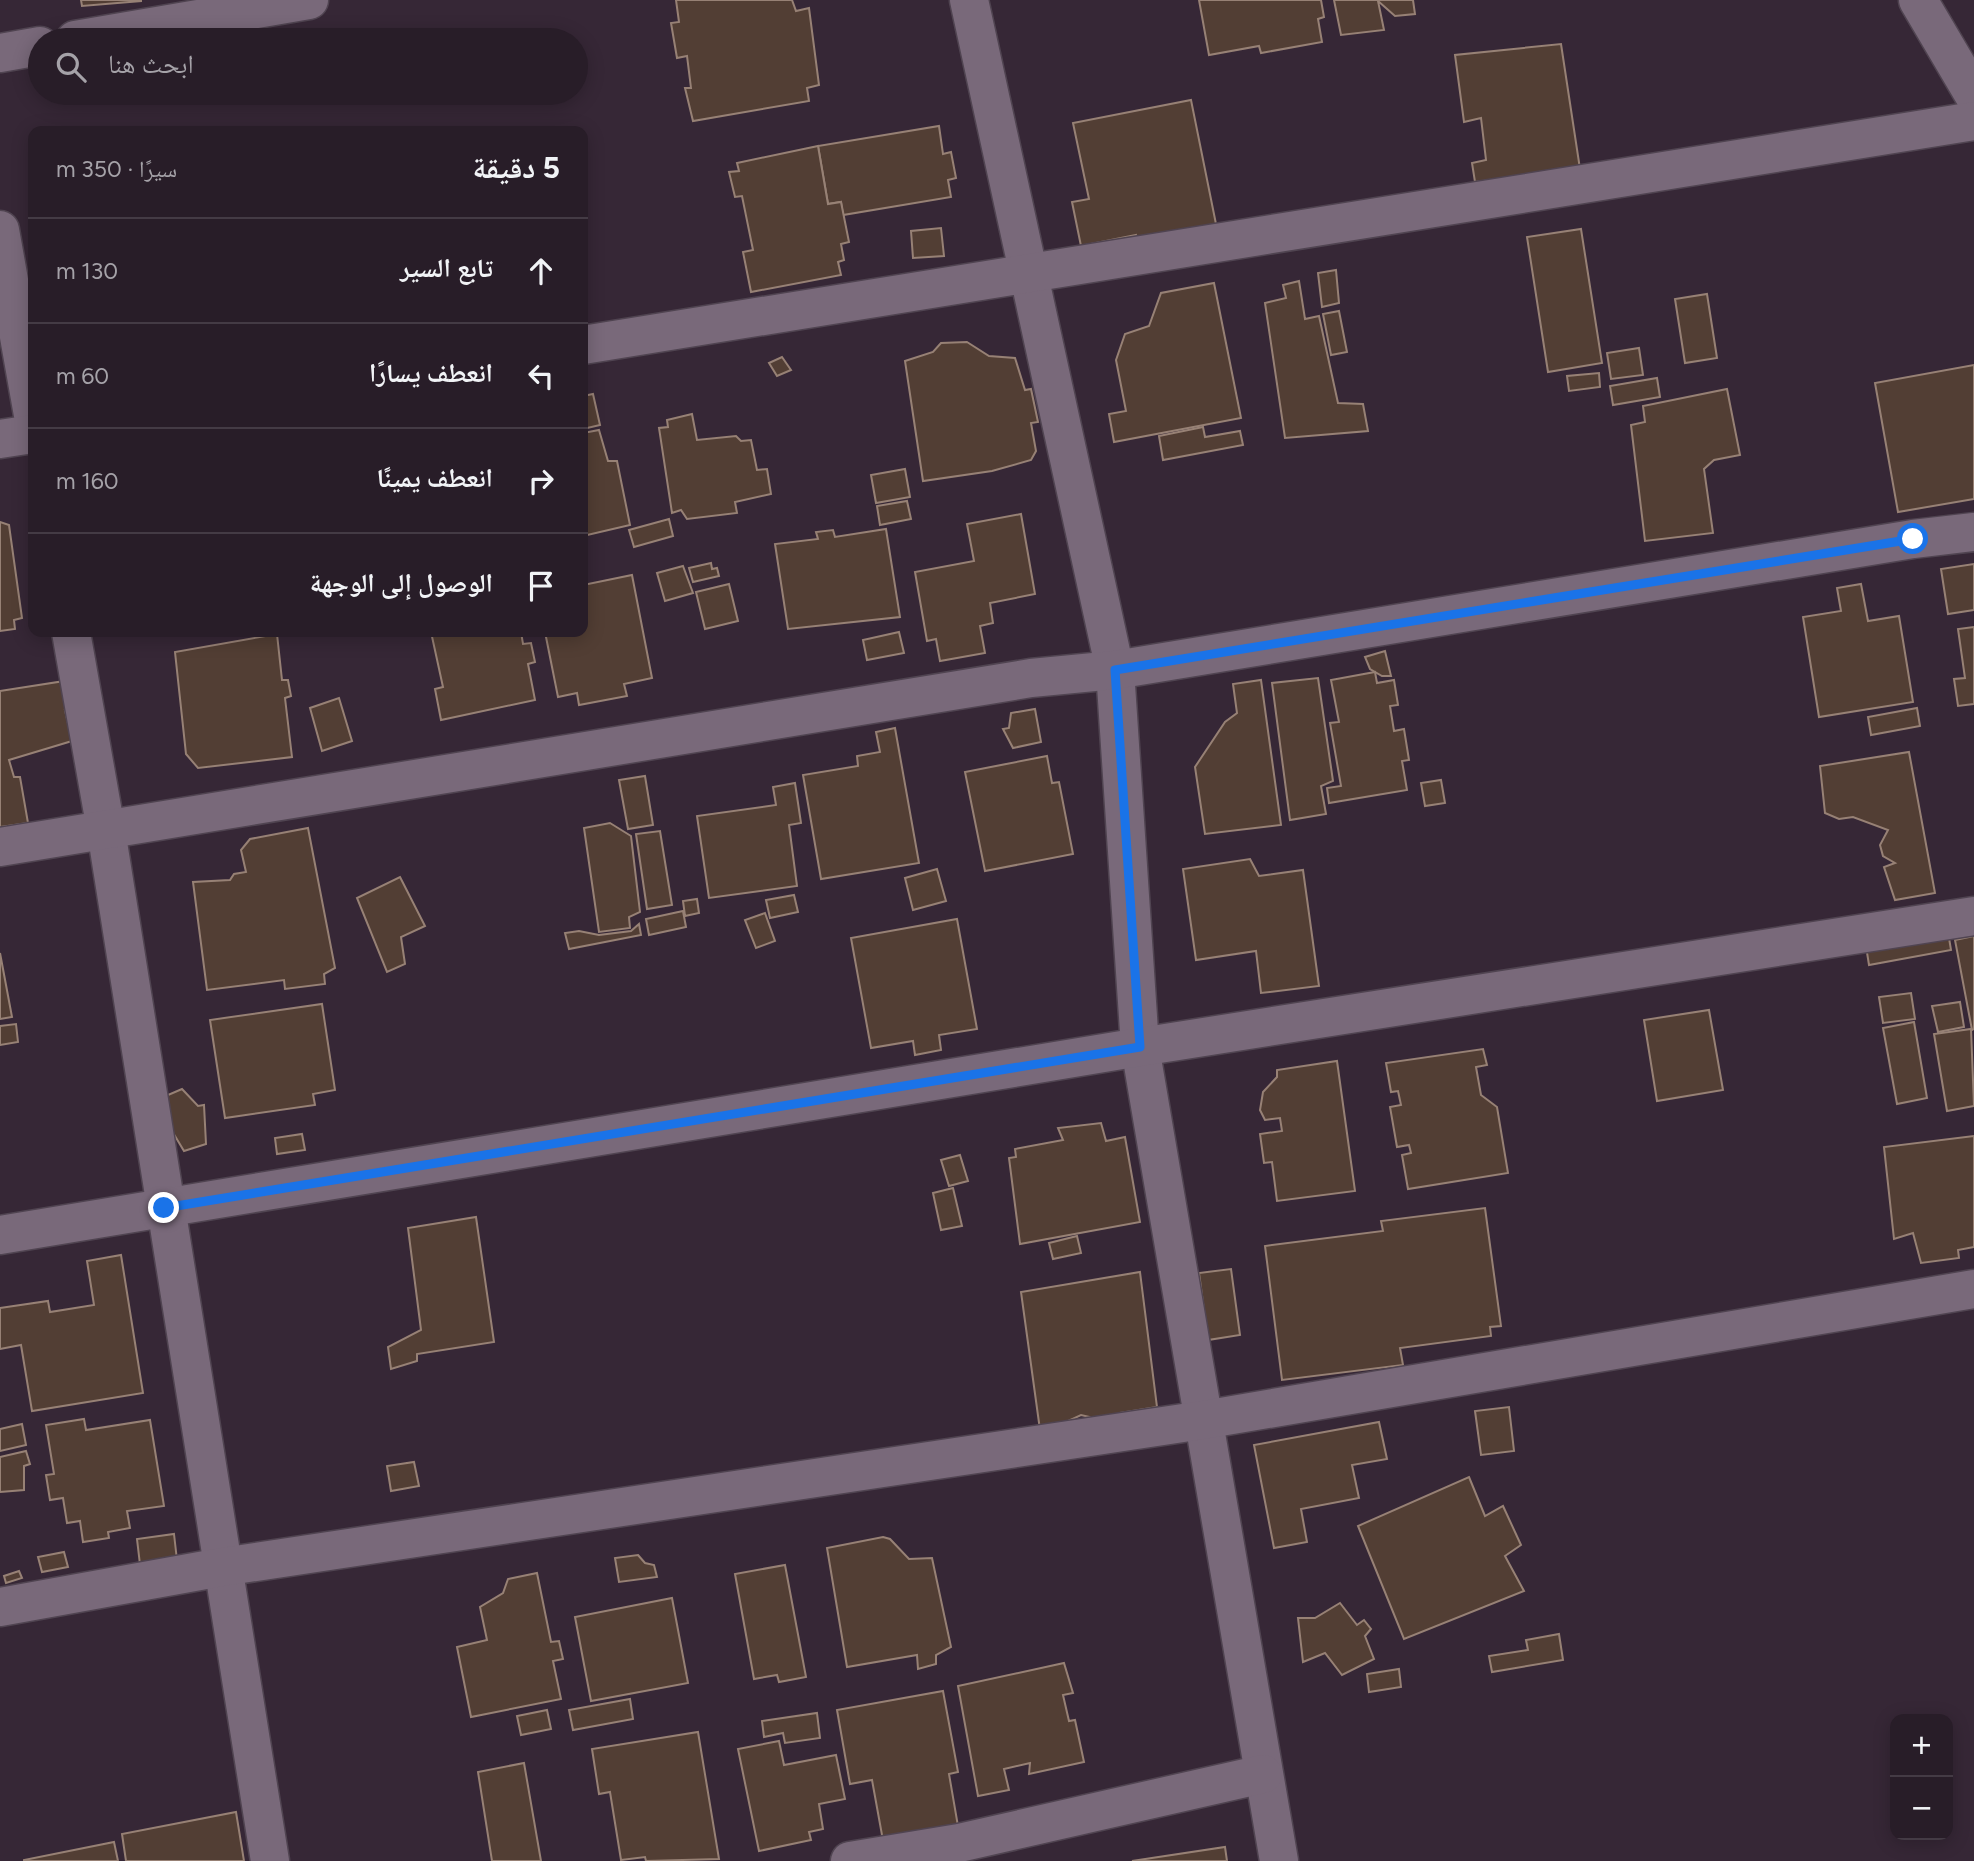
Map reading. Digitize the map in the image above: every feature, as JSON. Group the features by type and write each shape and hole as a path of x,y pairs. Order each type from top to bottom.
{"street":[{"path":"145,28 309,0"},
{"path":"969,0 1115,670 1140,1047 1279,1861"},
{"path":"1918,0 1974,95"},
{"path":"0,53 28,48"},
{"path":"588,344 1974,121"},
{"path":"0,230 28,387"},
{"path":"0,439 28,435"},
{"path":"0,847 1017,680 1115,670 1913,539 1974,532"},
{"path":"72,637 106,830 164,1208 270,1861"},
{"path":"0,1235 1140,1047 1974,916"},
{"path":"0,1607 222,1567 1203,1420 1974,1289"},
{"path":"850,1861 959,1843 1263,1774"}],"building":[{"path":"81,0 141,0 141,1 82,6"},
{"path":"676,0 792,0 796,11 809,8 819,85 807,88 809,101 693,121 685,88 691,88 687,56 677,58 671,23 679,22"},
{"path":"1199,0 1321,0 1324,17 1318,19 1322,42 1261,53 1259,46 1209,55"},
{"path":"1334,0 1413,0 1415,14 1395,16 1378,1 1384,30 1341,35"},
{"path":"1561,44 1580,169 1475,182 1472,163 1486,160 1481,118 1464,122 1455,55"},
{"path":"1191,100 1218,234 1139,249 1136,235 1081,246 1072,202 1089,199 1073,123"},
{"path":"939,126 943,154 951,152 956,178 948,180 951,197 843,215 841,202 828,204 818,146"},
{"path":"818,146 828,204 841,202 849,242 841,244 844,260 838,262 841,275 751,292 743,252 753,250 742,196 735,197 729,172 739,171 737,163"},
{"path":"941,228 944,256 913,258 911,231"},
{"path":"1581,229 1602,363 1548,372 1527,237"},
{"path":"1336,270 1339,303 1322,307 1318,273"},
{"path":"1299,281 1305,319 1319,316 1338,403 1363,404 1368,431 1285,438 1265,303 1286,298 1283,285"},
{"path":"1214,283 1241,418 1114,442 1109,414 1126,411 1116,360 1125,334 1149,326 1161,293"},
{"path":"1707,294 1717,358 1685,363 1675,299"},
{"path":"1339,311 1347,352 1331,355 1323,314"},
{"path":"967,342 989,356 1015,358 1025,390 1031,389 1038,422 1031,423 1036,451 1031,460 992,471 923,481 905,361 933,352 941,343"},
{"path":"1639,348 1643,375 1611,379 1607,353"},
{"path":"782,357 791,370 777,376 769,363"},
{"path":"1974,365 1974,499 1898,512 1875,383"},
{"path":"1599,373 1600,387 1569,391 1567,376"},
{"path":"1657,378 1660,397 1613,405 1610,386"},
{"path":"1727,389 1740,455 1714,460 1704,469 1713,533 1645,541 1631,425 1645,422 1643,406"},
{"path":"593,394 600,425 588,428 588,395"},
{"path":"692,414 697,440 736,436 741,441 751,440 757,470 767,469 771,494 735,502 737,513 687,519 681,510 672,513 659,428 668,427 667,420"},
{"path":"1203,427 1205,437 1240,431 1243,445 1163,460 1159,436"},
{"path":"599,430 608,461 617,461 630,525 588,535 588,432"},
{"path":"905,469 910,497 876,503 871,475"},
{"path":"907,501 911,519 880,525 877,506"},
{"path":"1021,514 1035,594 990,603 993,623 980,626 985,653 940,661 936,639 927,641 915,572 974,561 967,524"},
{"path":"669,519 673,536 634,547 629,530"},
{"path":"0,522 9,525 22,618 14,620 15,629 0,631"},
{"path":"886,529 900,617 788,629 775,544 818,539 816,532 833,530 835,537"},
{"path":"711,563 712,569 717,568 719,576 693,582 689,568"},
{"path":"1974,564 1974,610 1948,614 1941,569"},
{"path":"683,566 693,593 665,601 657,573"},
{"path":"632,575 652,678 624,684 627,696 579,705 577,693 558,697 546,637 588,637 588,584"},
{"path":"729,584 738,621 705,629 696,592"},
{"path":"1861,584 1868,621 1899,616 1913,702 1819,717 1803,617 1841,611 1837,588"},
{"path":"1974,627 1974,704 1958,706 1954,679 1965,678 1958,629"},
{"path":"899,632 904,653 867,660 863,640"},
{"path":"260,637 277,637 282,680 288,680 291,696 285,698 292,757 198,768 186,754 175,652"},
{"path":"432,637 522,637 523,644 531,643 535,662 528,664 535,700 441,720 435,689 443,687"},
{"path":"1385,651 1391,676 1382,676 1370,669 1365,657"},
{"path":"1375,672 1377,683 1394,680 1398,705 1390,706 1394,731 1404,729 1409,760 1402,761 1407,790 1329,803 1327,788 1341,786 1330,723 1339,722 1331,680"},
{"path":"1318,678 1333,781 1321,786 1326,814 1290,820 1272,683"},
{"path":"71,680 78,709 65,710 72,741 9,760 14,777 20,777 28,823 0,827 0,691"},
{"path":"1261,680 1281,825 1205,834 1195,767 1225,722 1237,713 1233,684"},
{"path":"339,698 352,741 322,751 310,708"},
{"path":"1917,708 1920,726 1871,735 1868,717"},
{"path":"1035,709 1041,742 1013,748 1003,729 1009,728 1011,713"},
{"path":"895,728 919,863 821,879 803,775 858,766 857,756 880,752 876,732"},
{"path":"1909,752 1935,893 1895,900 1884,867 1895,863 1883,856 1880,845 1888,830 1853,817 1839,819 1825,813 1820,766"},
{"path":"1047,756 1052,783 1059,782 1073,854 985,871 965,772"},
{"path":"645,776 653,825 628,829 619,780"},
{"path":"1441,780 1445,803 1425,806 1421,783"},
{"path":"795,783 801,823 789,825 797,886 709,898 697,816 776,805 773,787"},
{"path":"610,823 631,836 640,912 629,917 630,928 599,932 584,828"},
{"path":"308,828 335,968 324,974 325,984 285,989 284,980 207,990 193,882 230,880 234,874 246,872 241,850 250,839"},
{"path":"660,831 672,905 647,909 636,834"},
{"path":"1250,859 1259,876 1303,870 1319,986 1261,993 1256,951 1196,960 1183,869"},
{"path":"937,869 946,901 913,910 905,878"},
{"path":"400,877 425,926 401,937 405,964 387,972 357,898"},
{"path":"794,895 798,912 770,918 766,900"},
{"path":"697,899 699,913 685,916 683,901"},
{"path":"683,911 686,927 649,935 646,919"},
{"path":"765,913 775,941 756,948 745,920"},
{"path":"957,919 977,1029 939,1035 941,1050 915,1055 913,1041 871,1048 851,938"},
{"path":"639,924 641,935 569,949 565,933 579,931 599,935 631,931"},
{"path":"1947,926 1951,950 1869,965 1865,940"},
{"path":"1974,936 1974,1029 1972,1030 1955,940"},
{"path":"0,953 12,1017 0,1019"},
{"path":"1911,993 1915,1019 1883,1023 1879,997"},
{"path":"1960,1002 1964,1027 1938,1032 1932,1006"},
{"path":"322,1004 335,1090 313,1094 315,1105 225,1118 210,1020"},
{"path":"1709,1010 1723,1090 1657,1101 1644,1020"},
{"path":"1914,1022 1927,1098 1897,1104 1883,1028"},
{"path":"16,1024 18,1042 0,1045 0,1026"},
{"path":"1971,1029 1974,1106 1947,1111 1934,1034"},
{"path":"1483,1049 1487,1065 1476,1067 1481,1095 1497,1107 1508,1173 1408,1189 1402,1155 1411,1153 1409,1145 1397,1147 1390,1107 1401,1105 1398,1091 1391,1092 1386,1063"},
{"path":"1337,1061 1355,1191 1277,1201 1272,1162 1264,1163 1260,1134 1282,1131 1280,1118 1265,1120 1260,1110 1263,1092 1277,1077 1277,1070"},
{"path":"182,1089 198,1106 204,1105 206,1144 184,1151 154,1101"},
{"path":"1101,1123 1106,1141 1125,1137 1140,1222 1020,1244 1009,1158 1016,1157 1015,1149 1063,1140 1058,1128"},
{"path":"302,1134 305,1150 277,1154 275,1138"},
{"path":"1974,1136 1974,1247 1958,1250 1959,1258 1921,1263 1913,1233 1894,1239 1884,1147"},
{"path":"960,1155 968,1181 949,1186 941,1160"},
{"path":"953,1188 962,1226 941,1230 933,1193"},
{"path":"1485,1208 1501,1326 1490,1327 1491,1336 1400,1348 1403,1365 1282,1380 1265,1246 1383,1231 1381,1221"},
{"path":"476,1217 494,1342 417,1354 417,1361 391,1369 388,1347 421,1330 408,1228"},
{"path":"1077,1236 1081,1253 1053,1259 1049,1243"},
{"path":"121,1255 143,1393 32,1411 21,1345 0,1349 0,1308 48,1301 50,1312 94,1305 87,1261"},
{"path":"1231,1269 1240,1335 1208,1340 1199,1273"},
{"path":"1140,1272 1157,1407 1120,1413 1107,1421 1081,1415 1053,1428 1040,1430 1021,1292"},
{"path":"1509,1407 1514,1451 1481,1455 1475,1411"},
{"path":"84,1419 86,1430 150,1420 164,1506 127,1511 130,1528 108,1532 109,1538 83,1542 80,1521 67,1523 63,1498 50,1500 46,1475 54,1474 46,1425"},
{"path":"1379,1422 1387,1459 1352,1465 1359,1498 1301,1509 1307,1542 1274,1548 1254,1445"},
{"path":"22,1424 26,1445 0,1451 0,1429"},
{"path":"26,1451 30,1464 24,1466 24,1490 0,1492 0,1457"},
{"path":"414,1462 419,1486 391,1491 387,1466"},
{"path":"1469,1477 1485,1516 1503,1506 1521,1545 1505,1556 1524,1591 1404,1639 1358,1526"},
{"path":"174,1534 178,1569 141,1573 137,1539"},
{"path":"883,1537 890,1539 909,1559 932,1558 951,1647 936,1655 936,1664 918,1669 917,1655 847,1667 827,1548"},
{"path":"64,1552 68,1567 42,1572 38,1557"},
{"path":"638,1555 645,1563 654,1565 657,1577 619,1582 615,1558"},
{"path":"785,1565 806,1677 779,1682 777,1675 754,1679 735,1574"},
{"path":"19,1571 22,1578 6,1583 4,1576"},
{"path":"537,1573 551,1642 559,1641 563,1659 553,1661 561,1699 471,1717 457,1647 487,1640 480,1607 503,1593 508,1579"},
{"path":"672,1598 688,1683 591,1701 575,1617"},
{"path":"1340,1603 1357,1625 1364,1620 1371,1629 1365,1636 1374,1659 1342,1675 1325,1653 1303,1662 1298,1618 1315,1618"},
{"path":"1559,1634 1563,1660 1492,1672 1489,1656 1528,1650 1526,1640"},
{"path":"1064,1663 1073,1693 1063,1695 1069,1721 1075,1720 1084,1762 1029,1774 1030,1763 1004,1769 1009,1790 978,1796 958,1686"},
{"path":"1399,1669 1401,1687 1369,1692 1367,1674"},
{"path":"943,1691 958,1772 949,1774 959,1832 884,1846 872,1780 850,1784 837,1710"},
{"path":"630,1699 633,1719 573,1730 569,1710"},
{"path":"547,1710 551,1729 521,1735 517,1716"},
{"path":"817,1713 820,1738 785,1743 783,1733 764,1737 762,1721"},
{"path":"698,1732 719,1859 646,1861 645,1857 621,1860 610,1792 599,1794 592,1749"},
{"path":"779,1741 784,1765 836,1755 845,1799 819,1804 823,1829 809,1832 811,1840 759,1851 738,1749"},
{"path":"524,1763 541,1861 492,1861 478,1772"},
{"path":"236,1812 244,1861 126,1861 122,1834"},
{"path":"114,1842 118,1861 24,1861 24,1860"},
{"path":"1225,1847 1227,1861 1132,1861"}],"route":[{"path":"164,1208 1140,1047 1115,670 1913,539"}]}
